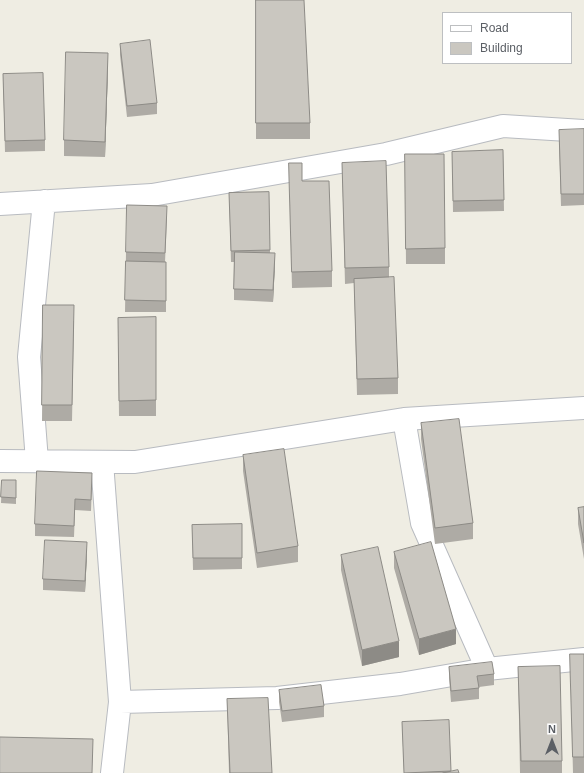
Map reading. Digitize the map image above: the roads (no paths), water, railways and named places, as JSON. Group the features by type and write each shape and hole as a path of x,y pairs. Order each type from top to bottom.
{"street":[{"path":"0,204 152,195 386,154 503,126 584,131"},
{"path":"37,461 30,357 44,201"},
{"path":"0,461 135,462 404,419 584,408"},
{"path":"404,419 422,523 487,669"},
{"path":"102,462 120,702 112,773"},
{"path":"120,702 277,698 400,684 487,669 584,660"}]}
